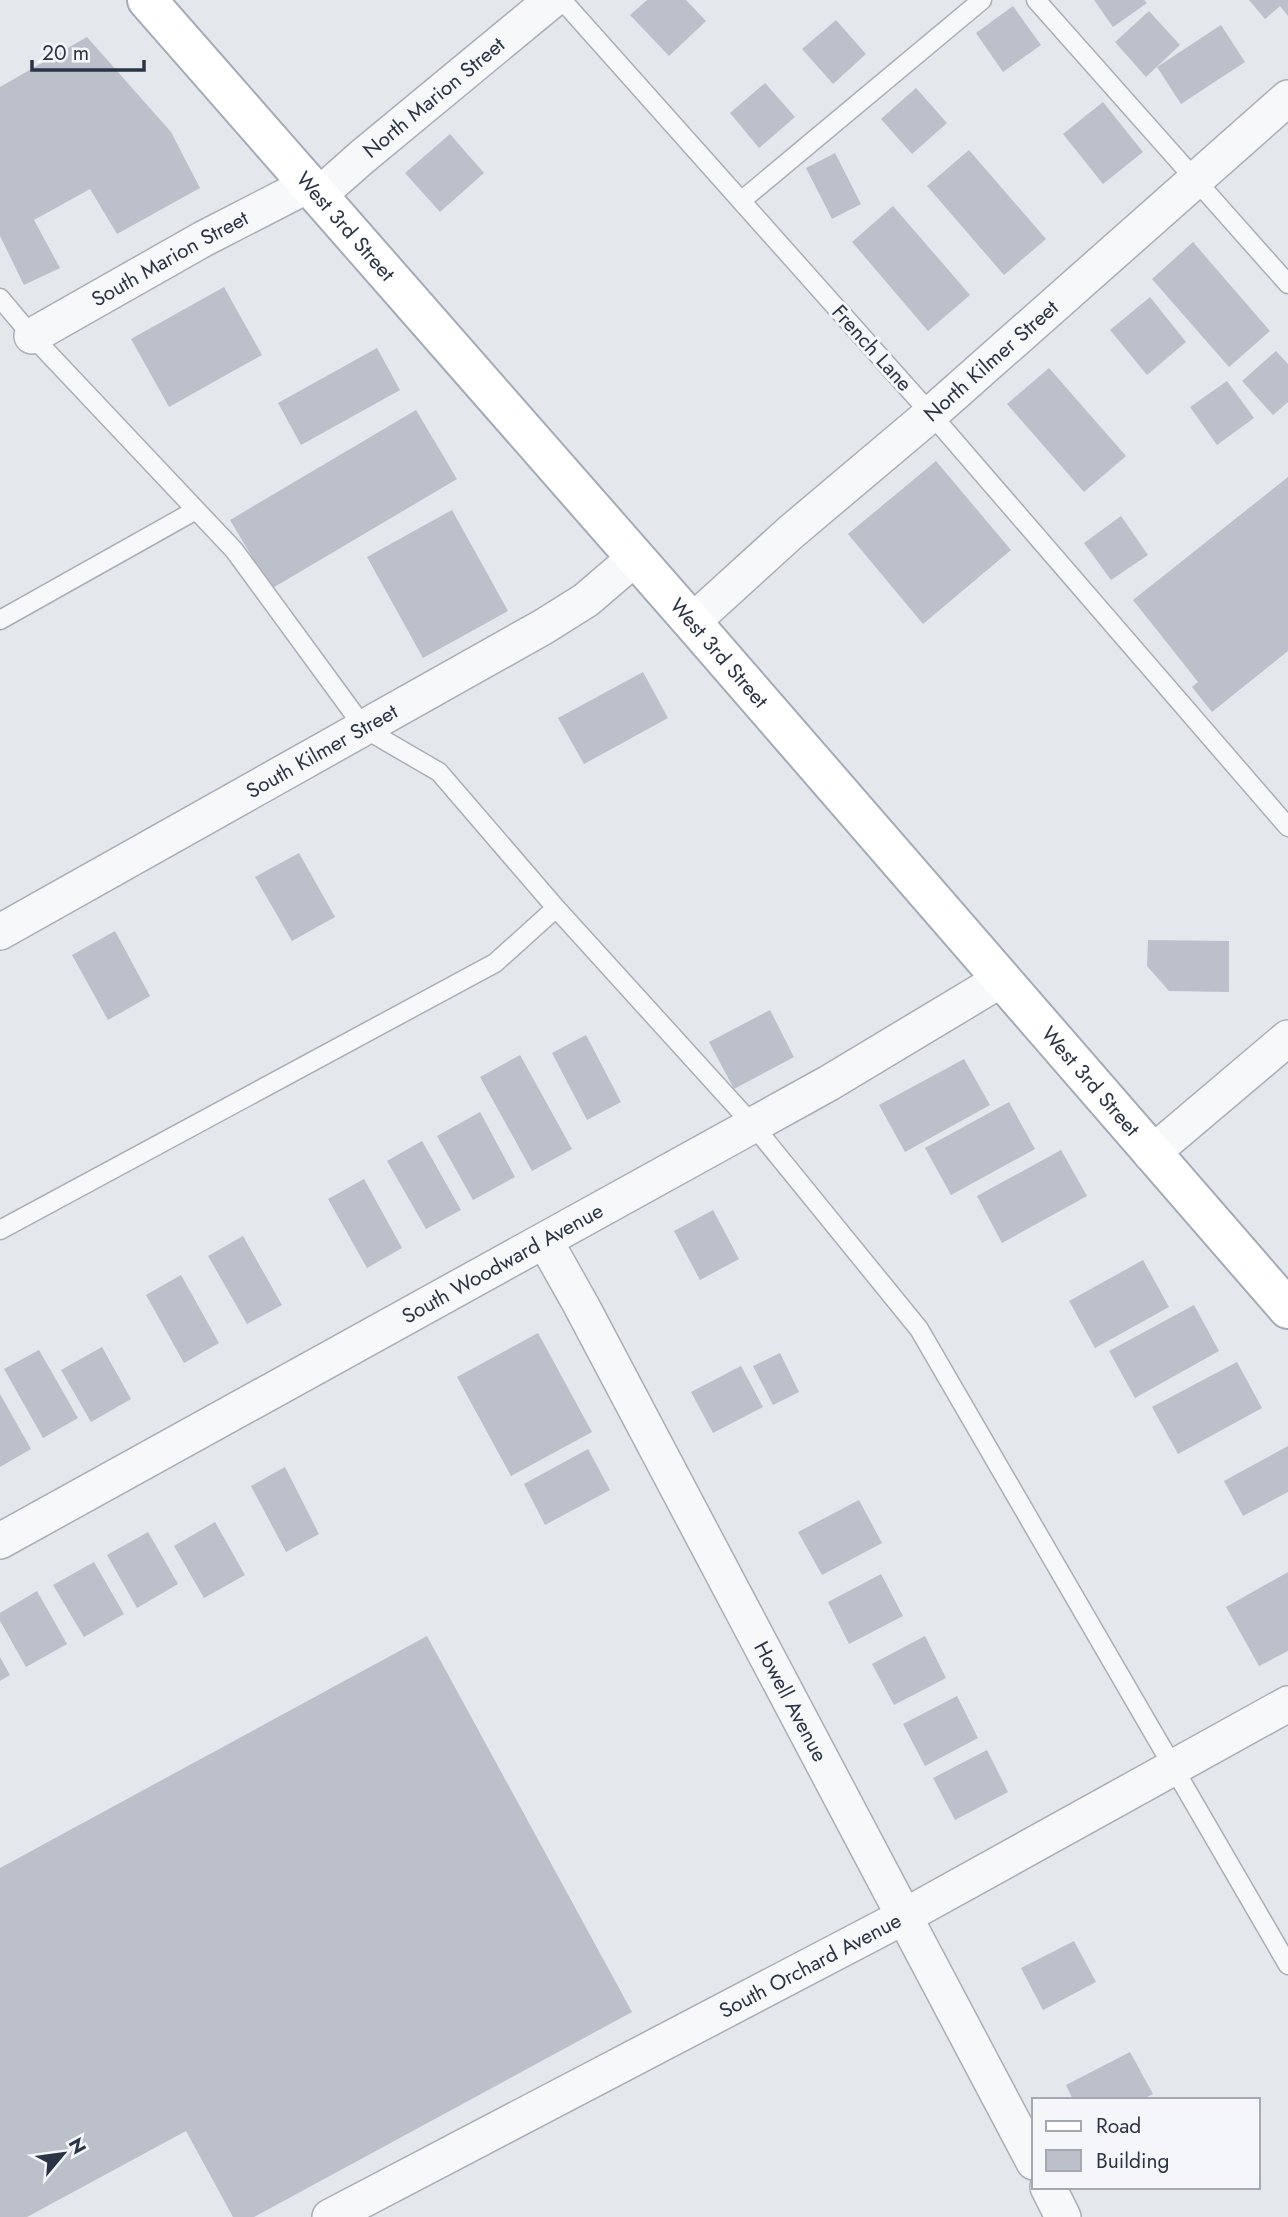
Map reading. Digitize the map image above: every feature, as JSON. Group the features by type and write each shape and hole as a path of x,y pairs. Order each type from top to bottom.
{"main road":[{"name":"West 3rd Street","path":"147,0 692,622 1288,1309"}],"street":[{"name":"North Marion Street","path":"313,190 362,157 552,0"},
{"name":"North Kilmer Street","path":"692,622 791,532 931,414 1288,98"},
{"name":"South Marion Street","path":"32,336 203,239 313,190"},
{"name":"South Kilmer Street","path":"0,932 365,729 565,614 586,600 635,558"},
{"name":"South Woodward Avenue","path":"0,1541 829,1083 1002,979"},
{"path":"1151,1154 1288,1038"},
{"name":"Howell Avenue","path":"545,1241 1032,2158"},
{"name":"South Orchard Avenue","path":"330,2217 905,1916 1288,1704"},
{"path":"1049,2189 1063,2217"}],"lane":[{"name":"French Lane","path":"562,0 931,414 1288,827"},
{"path":"741,201 982,0"},
{"path":"1036,0 1288,284"},
{"path":"0,298 32,336 234,550 365,729 439,772 556,908 753,1125 919,1329 1288,1965"},
{"path":"0,620 196,510"},
{"path":"0,1230 495,963 556,908"}],"building":[{"path":"647,0 686,0 706,21 669,56 630,15"},
{"path":"1094,0 1144,0 1147,3 1113,27"},
{"path":"1249,0 1288,0 1288,16 1280,6 1265,19"},
{"path":"1013,6 1041,45 1003,72 976,33"},
{"path":"1149,11 1180,45 1146,77 1115,42"},
{"path":"836,20 866,54 833,84 802,49"},
{"path":"1221,25 1245,62 1181,104 1157,67"},
{"path":"87,37 171,132 200,188 117,234 90,189 34,220 60,268 24,285 0,236 0,87"},
{"path":"765,83 795,117 759,148 730,113"},
{"path":"916,88 947,123 912,154 881,119"},
{"path":"1103,102 1143,152 1103,184 1063,134"},
{"path":"450,134 484,173 440,212 405,173"},
{"path":"969,150 1046,239 1004,275 927,186"},
{"path":"835,153 861,204 832,219 806,168"},
{"path":"893,206 970,295 928,331 852,242"},
{"path":"1193,242 1270,331 1229,367 1152,279"},
{"path":"224,287 262,355 169,407 131,339"},
{"path":"1150,297 1186,342 1147,375 1110,330"},
{"path":"377,348 400,390 301,445 278,403"},
{"path":"1276,351 1288,364 1288,402 1273,415 1242,381"},
{"path":"1049,368 1126,456 1084,492 1007,404"},
{"path":"1227,381 1254,418 1217,445 1190,407"},
{"path":"416,410 457,479 271,589 230,520"},
{"path":"936,461 1011,550 923,624 848,534"},
{"path":"1288,477 1288,651 1212,712 1192,687 1198,682 1133,600"},
{"path":"452,510 508,611 423,658 367,557"},
{"path":"1121,516 1148,555 1111,580 1084,543"},
{"path":"643,672 668,718 584,764 558,718"},
{"path":"299,853 335,917 292,941 255,877"},
{"path":"115,931 150,996 108,1020 72,955"},
{"path":"1148,940 1229,941 1229,992 1169,991 1147,966"},
{"path":"770,1010 794,1057 734,1089 709,1042"},
{"path":"586,1035 621,1102 587,1120 552,1053"},
{"path":"520,1055 572,1149 532,1171 480,1077"},
{"path":"964,1059 990,1105 905,1152 879,1105"},
{"path":"1009,1102 1035,1149 951,1195 925,1148"},
{"path":"480,1112 515,1177 473,1200 437,1136"},
{"path":"422,1141 461,1210 426,1229 387,1161"},
{"path":"1061,1150 1087,1196 1002,1243 977,1196"},
{"path":"364,1179 402,1248 367,1268 328,1199"},
{"path":"713,1210 739,1259 700,1280 674,1231"},
{"path":"243,1236 282,1305 247,1324 208,1256"},
{"path":"1143,1260 1169,1307 1095,1348 1069,1301"},
{"path":"181,1275 219,1343 184,1363 146,1295"},
{"path":"1194,1305 1219,1351 1135,1398 1109,1351"},
{"path":"538,1333 592,1432 511,1476 457,1377"},
{"path":"102,1347 131,1399 91,1422 61,1370"},
{"path":"39,1350 78,1418 43,1438 4,1369"},
{"path":"780,1353 799,1392 773,1405 753,1366"},
{"path":"1237,1362 1262,1408 1178,1454 1152,1407"},
{"path":"741,1366 763,1407 713,1433 691,1392"},
{"path":"0,1394 31,1449 0,1467"},
{"path":"1288,1446 1288,1492 1243,1516 1224,1481"},
{"path":"588,1449 610,1490 545,1525 524,1484"},
{"path":"285,1467 319,1534 286,1552 251,1486"},
{"path":"859,1500 882,1543 822,1575 798,1532"},
{"path":"215,1522 245,1575 204,1598 174,1546"},
{"path":"148,1532 178,1584 137,1608 107,1555"},
{"path":"94,1562 124,1614 84,1637 53,1585"},
{"path":"1288,1572 1288,1651 1259,1666 1226,1607"},
{"path":"881,1574 903,1616 849,1644 828,1602"},
{"path":"37,1591 67,1644 26,1667 0,1621 0,1613"},
{"path":"427,1636 632,2012 254,2217 233,2217 186,2131 27,2217 0,2217 0,1868"},
{"path":"925,1636 946,1678 894,1705 872,1664"},
{"path":"0,1657 10,1675 0,1681"},
{"path":"957,1696 978,1738 925,1766 903,1724"},
{"path":"987,1750 1008,1792 955,1820 933,1778"},
{"path":"1074,1941 1096,1982 1043,2010 1021,1968"},
{"path":"1130,2052 1153,2094 1145,2098 1072,2098 1066,2085"}]}
